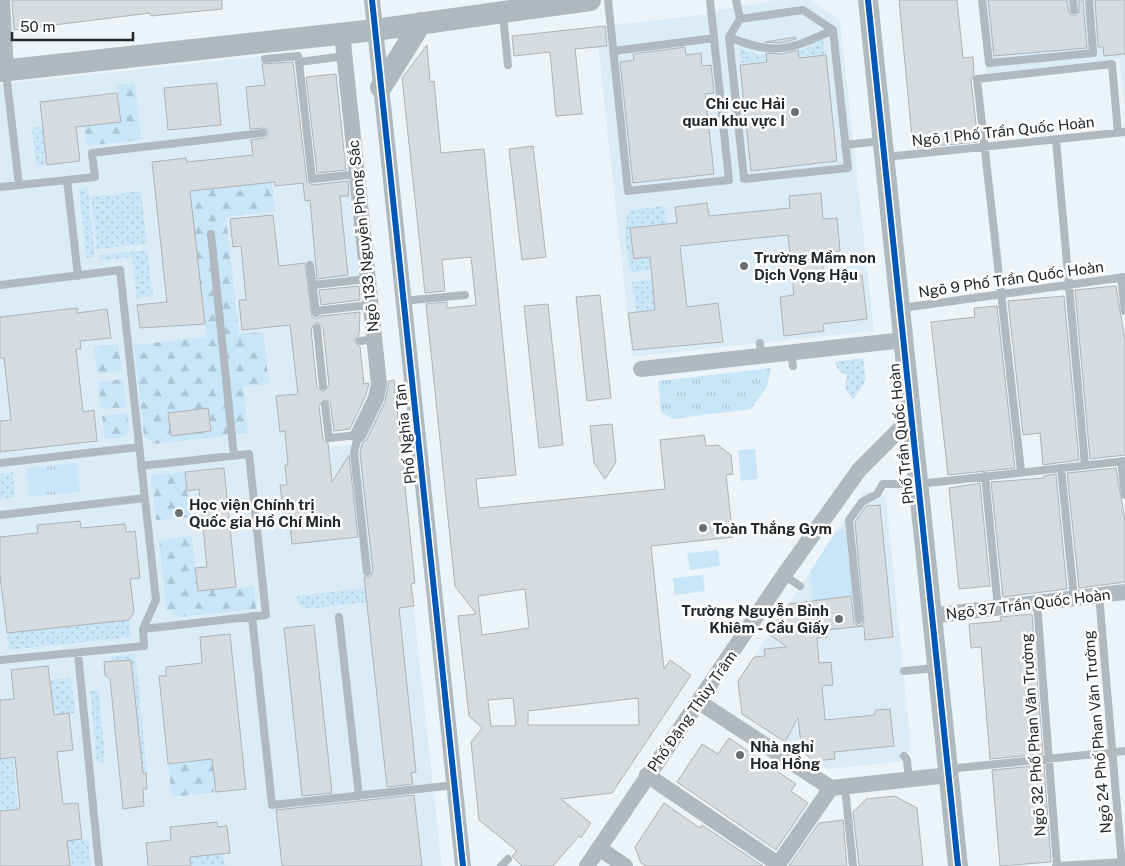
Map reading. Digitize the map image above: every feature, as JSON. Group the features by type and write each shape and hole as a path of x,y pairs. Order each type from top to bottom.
{"main road":[{"path":"3,70 375,30 588,0"},
{"path":"381,87 420,23"}],"street":[{"path":"2,0 3,70"},
{"name":"Phố Nghĩa Tân","path":"372,0 463,866"},
{"name":"Phố Trần Quốc Hoàn","path":"868,0 912,417 930,616 938,667 958,866"},
{"name":"Ngõ 133 Nguyễn Phong Sắc","path":"342,33 368,278 370,305 367,340 379,384 376,398 358,435"},
{"path":"641,369 761,349 792,359 904,340"},
{"name":"Phố Đặng Thùy Trâm","path":"587,866 784,575 859,470 912,417"},
{"name":"Ngõ 37 Trần Quốc Hoàn","path":"930,616 1125,592"},
{"path":"699,702 789,753 838,788 909,780 948,772"},
{"path":"647,775 777,865 838,788"},
{"path":"599,848 625,866"}],"lane":[{"path":"608,0 628,191 729,180 710,0"},
{"path":"736,0 740,19 729,38 744,179 848,168 833,30"},
{"path":"982,0 989,63 1093,53 1089,0"},
{"path":"1073,0 1074,10"},
{"path":"740,19 803,10 833,30"},
{"path":"503,12 508,65"},
{"path":"729,38 750,46 776,50 800,44 833,30"},
{"path":"614,51 714,38"},
{"path":"265,60 298,56 312,179 357,174"},
{"path":"299,62 345,56"},
{"path":"1021,471 977,79 1112,64 1121,132"},
{"path":"3,70 19,185"},
{"name":"Ngõ 1 Phố Trần Quốc Hoàn","path":"845,145 884,149 984,146 1121,132"},
{"path":"0,188 94,177 92,154 264,133"},
{"path":"1056,140 1085,465"},
{"path":"67,180 78,276"},
{"path":"211,234 234,456"},
{"path":"310,265 316,312 370,305"},
{"path":"0,284 120,270 156,600 143,628 144,646 0,660"},
{"path":"1123,277 1125,311"},
{"name":"Ngõ 9 Phố Trần Quốc Hoàn","path":"900,308 1123,277"},
{"path":"312,285 368,278"},
{"path":"403,301 465,295"},
{"path":"317,328 323,386"},
{"path":"325,405 329,438 358,435 354,453 366,572"},
{"path":"0,463 139,447"},
{"path":"141,466 249,454 266,615 143,628"},
{"path":"859,620 849,520 862,502 877,494 883,484 918,484 1123,461 1125,495"},
{"path":"1061,468 1074,598"},
{"path":"985,476 998,608"},
{"path":"0,515 145,498"},
{"path":"784,575 800,586"},
{"name":"Ngõ 24 Phố Phan Văn Trường","path":"1100,595 1123,863"},
{"name":"Ngõ 32 Phố Phan Văn Trường","path":"1037,602 1057,866"},
{"path":"252,616 272,805 455,785"},
{"path":"340,616 359,796"},
{"path":"78,653 99,866"},
{"path":"904,671 938,667"},
{"path":"948,772 1125,751"},
{"path":"904,756 907,760 909,780"},
{"path":"838,788 854,866"},
{"path":"501,866 508,859"},
{"path":"1057,866 1123,863"}],"shaded area":[{"path":"775,0 810,0 840,20 874,331 632,357 596,27 717,13 717,10"},
{"path":"980,0 1125,0 1125,109 1119,59 986,74"},
{"name":"Học viện Chính trị Quốc gia Hồ Chí Minh","path":"262,56 275,186 351,177 361,277 314,283 312,263 284,265 302,435 285,437 287,451 357,444 384,381 394,380 415,583 411,584 442,866 0,866 0,84"},
{"name":"Trường Nguyễn Bỉnh Khiêm - Cầu Giấy","path":"864,490 886,497 911,749 899,762 828,769 742,714 738,681"}],"green space":[{"path":"823,38 825,54 797,57 797,51 807,48"},
{"path":"739,48 756,54 768,55 768,61 741,63"},
{"path":"135,83 141,140 86,146 84,126 121,122 117,85"},
{"path":"43,127 47,165 36,166 32,128"},
{"path":"272,182 275,211 226,217 239,334 263,332 269,384 243,387 248,433 154,444 144,436 134,345 206,337 190,191"},
{"path":"88,188 95,257 86,258 79,189"},
{"path":"141,191 147,244 97,249 91,197"},
{"path":"665,206 667,224 630,228 634,259 665,255 667,268 633,272 630,269 625,228 628,214 631,210"},
{"path":"147,250 153,296 137,298 132,257 99,261 99,255"},
{"path":"652,279 655,310 636,312 632,282"},
{"path":"118,344 122,372 97,374 94,347"},
{"path":"863,358 866,380 853,400 845,388 847,376 839,371 834,362"},
{"path":"771,368 767,387 751,409 672,419 661,412 658,381"},
{"path":"123,379 126,407 101,409 98,382"},
{"path":"127,413 129,430 124,437 105,439 102,416"},
{"path":"755,449 758,479 741,481 738,450"},
{"path":"77,463 80,492 29,497 26,468"},
{"path":"73,467 76,489 33,493 31,472"},
{"path":"13,472 15,497 0,499 0,474"},
{"path":"185,472 190,517 156,520 151,475"},
{"path":"845,530 853,596 813,601 810,572 836,531"},
{"path":"192,536 198,591 254,586 256,609 179,617 166,609 159,540"},
{"path":"718,550 720,566 690,570 687,553"},
{"path":"703,575 705,591 675,595 673,578"},
{"path":"365,588 367,602 309,609 298,603 297,596"},
{"path":"129,620 131,637 9,650 7,633"},
{"path":"135,654 147,772 143,773 131,660 111,662 111,657"},
{"path":"71,678 75,713 54,715 50,680"},
{"path":"99,690 105,762 97,763 90,691"},
{"path":"13,758 18,809 0,811 0,759"},
{"path":"212,759 216,792 172,797 168,764"},
{"path":"88,839 91,866 70,866 67,841"},
{"path":"223,853 225,866 191,866 190,857"}],"building":[{"path":"12,0 222,0 222,9 151,16 150,13 14,30"},
{"path":"899,0 957,0 963,58 973,57 974,74 971,80 978,142 913,148"},
{"path":"988,0 1067,0 1069,13 1074,16 1079,12 1079,0 1083,0 1087,48 994,56"},
{"path":"1095,0 1125,0 1125,54 1104,56 1103,47 1098,47"},
{"path":"605,26 607,46 575,49 582,114 556,116 550,52 514,56 512,36"},
{"path":"796,37 796,39 781,43 765,42"},
{"path":"427,45 430,82 434,81 441,153 484,149 516,475 476,479 479,508 665,489 660,440 704,435 706,446 718,445 731,455 733,474 726,475 733,537 651,546 664,669 670,660 691,675 612,793 561,799 591,823 581,838 579,836 553,866 522,866 512,856 517,851 479,820 471,742 482,728 469,716 458,616 476,614 455,586 426,304 447,302 447,308 476,305 471,257 442,260 445,291 425,293 402,78","holes":["525,589 529,628 482,635 478,596","513,698 516,726 491,726 488,700","638,698 639,725 528,725 528,711"]},
{"path":"685,47 686,55 701,53 702,66 711,65 714,93 705,94 714,174 633,183 620,62 634,60 633,54"},
{"name":"Chi cục Hải quan khu vực I","path":"798,50 799,58 826,55 837,161 751,171 740,65 767,62 766,53 782,54"},
{"path":"293,62 307,182 313,185 348,181 349,196 340,196 348,275 317,279 310,200 305,201 303,183 275,186 275,182 190,191 205,324 140,328 137,305 167,302 152,162 186,158 187,162 253,155 251,140 266,138 269,133 265,128 250,129 246,87 265,85 262,64"},
{"path":"336,74 346,170 317,173 306,77"},
{"path":"217,83 221,125 168,130 164,88"},
{"path":"117,93 121,122 76,127 80,161 47,165 40,102"},
{"path":"533,146 546,257 522,260 509,149"},
{"path":"821,193 823,219 837,218 840,251 822,252 824,279 862,275 867,319 823,324 824,331 784,336 780,297 794,295 788,235 680,246 687,307 718,303 723,342 633,350 628,313 655,310 650,257 634,259 630,228 677,223 675,207 707,203 709,216 790,208 789,196"},
{"path":"273,215 279,266 305,263 312,317 316,319 321,316 360,312 359,335 354,341 360,347 364,384 369,383 366,395 350,429 334,431 330,402 324,400 319,406 323,439 328,443 332,482 349,455 358,537 292,544 290,524 285,524 280,485 287,485 285,465 288,465 285,431 280,432 276,396 298,394 290,325 242,330 239,300 246,300 241,246 233,247 230,219","holes":["317,322 323,327 329,385 323,392 317,387 311,329"]},
{"path":"359,286 360,300 321,305 319,290"},
{"path":"1116,286 1125,340 1125,455 1090,459 1075,290"},
{"path":"600,295 611,398 587,401 576,297"},
{"path":"1064,296 1079,460 1043,465 1040,433 1023,435 1008,301"},
{"path":"548,304 563,445 539,448 524,306"},
{"path":"997,306 1015,468 948,475 931,322 975,317 974,308"},
{"path":"77,308 77,313 107,309 111,338 80,341 81,349 76,349 83,412 94,410 97,441 0,452 0,421 11,420 4,358 0,358 0,317"},
{"path":"394,380 415,583 411,584 414,606 399,608 416,772 411,773 413,784 387,787 364,577 370,577 373,571 360,453 362,444 367,439 385,402 389,381"},
{"path":"208,408 211,431 171,436 168,413"},
{"path":"612,424 616,462 605,479 594,463 590,426"},
{"path":"224,468 236,587 198,591 195,568 207,567 199,489 187,491 185,472"},
{"path":"1116,468 1125,521 1125,582 1079,588 1067,473"},
{"path":"1056,474 1067,589 1003,597 991,482 1044,478 1044,476"},
{"path":"980,483 990,586 959,589 949,488"},
{"path":"880,505 893,637 865,640 864,626 827,630 827,637 817,638 819,663 831,662 833,685 822,686 825,720 875,715 875,710 890,709 894,746 834,752 835,759 815,761 802,752 798,718 785,742 742,714 738,681 754,657 765,656 764,649 787,647 769,634 789,604 851,596 854,623 859,626 864,623 855,522 866,506"},
{"path":"80,521 81,528 125,524 126,532 135,531 140,578 130,579 134,612 129,620 7,633 0,576 0,537 38,533 37,525"},
{"path":"1032,614 1043,754 990,759 981,647 971,648 969,624 1001,621 1000,617"},
{"path":"314,625 332,793 302,796 284,628"},
{"path":"230,634 246,789 216,792 212,759 168,764 159,676 166,676 166,667 202,663 200,637"},
{"path":"131,660 143,773 146,773 147,789 143,789 144,806 123,809 110,679 105,675 104,662"},
{"path":"48,666 54,715 69,713 73,750 57,752 63,804 78,803 82,839 67,841 70,866 0,866 0,811 20,809 15,757 0,759 0,700 14,699 11,670"},
{"path":"729,738 796,784 791,791 808,803 776,850 677,782 702,744 718,754"},
{"path":"1044,765 1051,862 1000,866 992,770"},
{"path":"414,795 422,866 282,866 276,810"},
{"path":"895,796 917,808 923,866 859,866 853,812 866,799"},
{"path":"664,803 700,828 702,825 763,866 646,866 641,863 635,847"},
{"path":"843,820 847,866 789,866 819,823"},
{"path":"217,822 218,827 227,826 230,853 190,857 191,866 148,866 146,843 171,840 170,827"}],"cycle path":[{"path":"372,0 463,866"},
{"path":"868,0 958,866"}],"place":[{"name":"Chi cục Hải quan khu vực I","path":"795,112"},
{"name":"Trường Mầm non Dịch Vọng Hậu","path":"744,266"},
{"name":"Học viện Chính trị Quốc gia Hồ Chí Minh","path":"179,513"},
{"name":"Toàn Thắng Gym","path":"703,528"},
{"name":"Trường Nguyễn Bỉnh Khiêm - Cầu Giấy","path":"839,619"},
{"name":"Nhà nghỉ Hoa Hồng","path":"740,755"}]}
